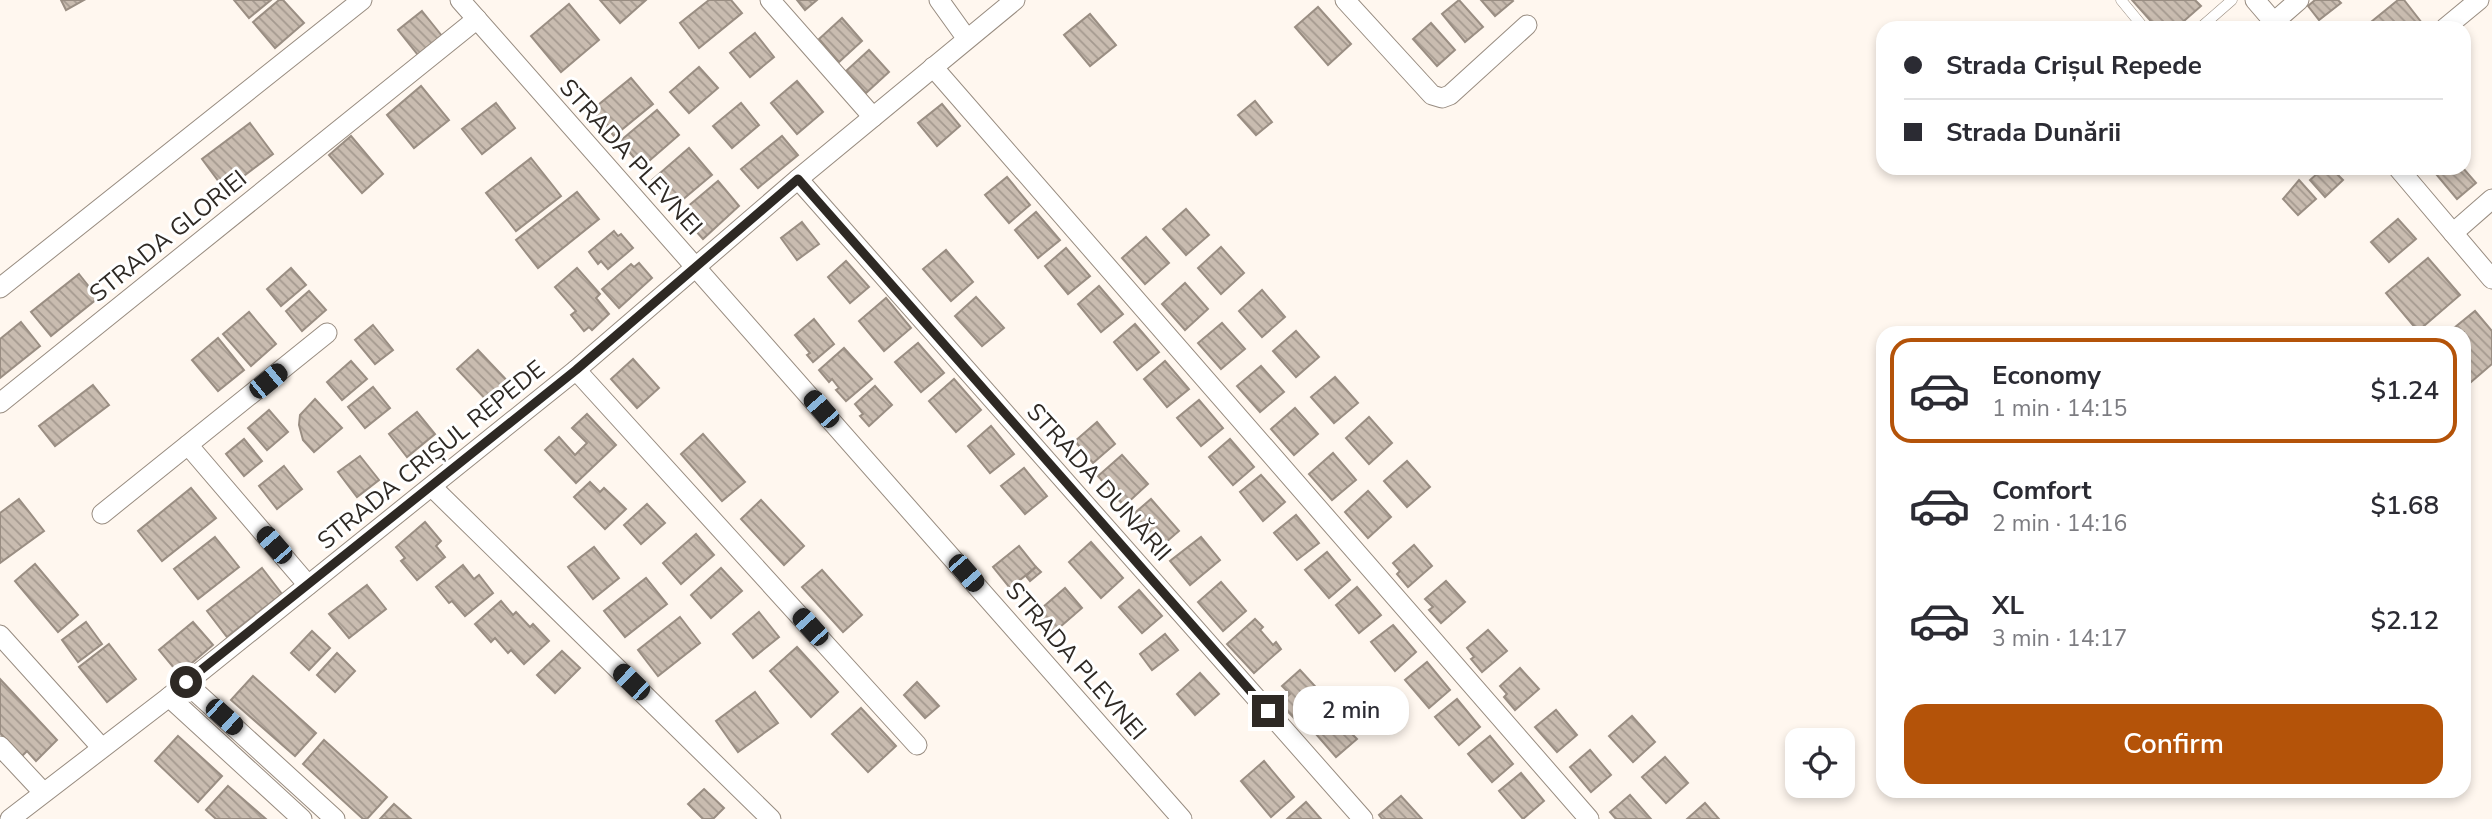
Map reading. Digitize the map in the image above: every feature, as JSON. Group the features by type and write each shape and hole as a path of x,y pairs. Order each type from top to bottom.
{"street":[{"path":"0,288 362,0"},
{"name":"STRADA PLEVNEI","path":"460,0 1182,819"},
{"path":"770,0 873,117"},
{"path":"939,0 967,39"},
{"name":"STRADA CRIȘUL REPEDE","path":"10,819 169,696 576,370 798,179 1015,0"},
{"path":"1345,0 1432,95 1442,98 1450,94 1527,25"},
{"path":"2255,0 2273,21"},
{"path":"2281,21 2299,0"},
{"path":"2454,21 2479,0"},
{"name":"STRADA GLORIEI","path":"0,403 477,19"},
{"path":"933,67 1589,819"},
{"path":"2404,175 2492,279"},
{"name":"STRADA DUNĂRII","path":"798,179 1363,819"},
{"path":"2453,233 2492,199"},
{"path":"102,514 327,333"},
{"path":"576,370 917,745"},
{"path":"188,445 308,585"},
{"path":"432,486 771,819"},
{"path":"0,635 101,747"},
{"path":"186,682 335,819"},
{"path":"169,696 302,819"},
{"path":"0,746 43,792"}],"lane":[{"path":"2121,0 2138,21"},
{"path":"2208,21 2232,0"}],"building":[{"path":"61,0 84,0 66,10"},
{"path":"234,0 271,0 249,18"},
{"path":"279,0 283,0 304,23 275,48 253,22"},
{"path":"600,0 646,0 620,23"},
{"path":"709,0 731,0 742,13 699,48 680,23"},
{"path":"797,0 817,0 805,10"},
{"path":"1459,0 1483,27 1465,42 1442,14"},
{"path":"1481,0 1512,0 1513,1 1495,16"},
{"path":"2132,0 2195,0 2201,6 2184,21 2151,21"},
{"path":"2315,0 2338,0 2341,3 2319,20 2308,6"},
{"path":"2398,0 2404,0 2420,21 2372,21"},
{"path":"569,4 599,40 561,72 531,36"},
{"path":"1318,7 1351,44 1328,65 1295,27"},
{"path":"422,11 442,36 418,55 398,30"},
{"path":"1090,14 1116,45 1090,66 1064,35"},
{"path":"842,18 862,41 839,62 819,39"},
{"path":"1431,23 1455,50 1437,66 1413,39"},
{"path":"755,33 774,57 750,77 730,53"},
{"path":"869,50 889,72 866,93 846,71"},
{"path":"699,67 718,88 689,113 670,92"},
{"path":"631,78 653,104 614,136 592,110"},
{"path":"797,81 823,112 797,134 771,103"},
{"path":"421,86 449,120 414,148 387,115"},
{"path":"1255,101 1272,122 1256,135 1238,115"},
{"path":"496,103 515,128 482,154 462,129"},
{"path":"741,103 759,125 732,148 713,126"},
{"path":"942,104 960,126 937,146 918,123"},
{"path":"657,110 679,135 642,167 620,141"},
{"path":"250,123 273,154 225,190 202,159"},
{"path":"351,136 383,174 362,193 329,155"},
{"path":"782,136 798,155 758,188 741,169"},
{"path":"689,148 712,175 675,206 652,180"},
{"path":"531,158 561,196 516,231 486,193"},
{"path":"2316,175 2338,175 2343,180 2325,197 2310,180"},
{"path":"2437,175 2469,175 2476,183 2457,199"},
{"path":"1007,177 1030,205 1009,223 985,195"},
{"path":"2299,180 2316,199 2298,215 2283,199"},
{"path":"718,181 739,206 703,239 680,213"},
{"path":"577,192 599,219 538,268 516,240"},
{"path":"1186,209 1209,235 1186,255 1163,229"},
{"path":"1036,212 1060,240 1038,258 1015,230"},
{"path":"2398,219 2416,239 2389,262 2371,242"},
{"path":"802,222 819,244 797,260 781,238"},
{"path":"614,231 618,236 621,234 633,248 608,269 601,261 598,264 589,252"},
{"path":"1146,237 1169,263 1145,284 1122,258"},
{"path":"1221,247 1244,273 1221,294 1198,268"},
{"path":"1066,248 1090,276 1068,294 1045,266"},
{"path":"946,250 973,282 951,301 923,269"},
{"path":"2428,258 2460,295 2424,326 2414,326 2386,293"},
{"path":"846,261 869,287 850,303 828,277"},
{"path":"639,263 652,278 619,308 602,289 631,264 634,267"},
{"path":"291,268 306,285 281,306 267,289"},
{"path":"577,268 600,294 596,298 609,314 592,330 589,327 584,331 571,315 576,311 555,287"},
{"path":"79,274 98,298 51,336 31,312"},
{"path":"1185,283 1208,309 1185,330 1162,304"},
{"path":"1099,286 1123,314 1101,332 1078,304"},
{"path":"1262,290 1285,317 1262,337 1239,311"},
{"path":"309,291 326,310 302,331 286,311"},
{"path":"976,297 1004,328 982,346 955,316"},
{"path":"886,298 911,328 884,351 859,321"},
{"path":"2475,311 2492,331 2492,364 2471,382 2471,326 2456,326"},
{"path":"249,312 276,344 251,366 223,334"},
{"path":"814,319 834,344 813,362 807,355 810,353 795,335"},
{"path":"21,322 40,346 0,378 0,339"},
{"path":"1222,323 1245,349 1221,369 1198,343"},
{"path":"1135,324 1159,352 1137,370 1114,342"},
{"path":"373,325 393,350 375,364 355,340"},
{"path":"1296,331 1319,357 1296,377 1273,351"},
{"path":"218,338 244,370 218,391 192,360"},
{"path":"918,343 944,373 921,392 895,362"},
{"path":"844,348 872,379 846,401 836,390 839,388 832,379 829,382 819,370"},
{"path":"478,350 513,387 492,406 457,369"},
{"path":"633,359 659,388 637,408 611,379"},
{"path":"351,361 367,379 342,400 327,382"},
{"path":"1165,361 1189,389 1167,407 1144,379"},
{"path":"1261,366 1284,392 1260,412 1237,386"},
{"path":"1335,377 1358,403 1334,423 1311,397"},
{"path":"954,379 981,410 956,432 929,401"},
{"path":"93,385 109,405 55,446 39,426"},
{"path":"875,386 892,405 869,426 860,416 863,414 855,404"},
{"path":"373,387 390,408 365,428 348,407"},
{"path":"315,399 342,428 314,452 303,440 299,425 300,415"},
{"path":"1199,400 1223,428 1201,446 1177,418"},
{"path":"1295,408 1318,434 1294,455 1271,429"},
{"path":"269,410 288,432 267,450 248,428"},
{"path":"417,412 435,434 407,457 389,434"},
{"path":"587,414 616,445 576,483 545,450 559,437 575,455 587,443 572,428"},
{"path":"1369,417 1392,443 1369,464 1346,438"},
{"path":"1097,422 1115,444 1093,463 1075,441"},
{"path":"991,426 1014,454 990,473 968,446"},
{"path":"703,434 745,482 722,501 681,454"},
{"path":"244,439 262,461 244,476 226,454"},
{"path":"1230,439 1254,467 1233,485 1209,457"},
{"path":"1333,453 1356,480 1332,500 1309,474"},
{"path":"1122,455 1148,484 1124,506 1098,476"},
{"path":"360,456 379,480 357,497 338,472"},
{"path":"1407,461 1430,487 1407,507 1384,481"},
{"path":"284,466 302,489 277,509 259,486"},
{"path":"1024,468 1047,496 1025,514 1001,486"},
{"path":"1261,475 1285,502 1263,521 1240,492"},
{"path":"590,482 600,492 604,488 626,509 605,529 574,497"},
{"path":"191,488 216,518 162,561 138,531"},
{"path":"1368,491 1391,517 1368,538 1345,512"},
{"path":"19,499 44,531 0,563 0,513"},
{"path":"1151,499 1179,531 1158,549 1130,517"},
{"path":"761,500 804,546 784,565 741,519"},
{"path":"647,504 665,523 641,544 624,525"},
{"path":"1296,515 1319,543 1297,560 1274,533"},
{"path":"425,522 441,541 436,546 445,557 417,580 401,561 405,558 396,547"},
{"path":"696,534 714,555 681,584 663,563"},
{"path":"215,537 239,567 198,599 174,569"},
{"path":"1201,537 1220,560 1190,585 1170,561"},
{"path":"1091,542 1123,578 1101,598 1069,562"},
{"path":"1414,545 1432,566 1408,587 1397,574 1400,571 1393,563"},
{"path":"1019,546 1036,567 1010,588 993,567"},
{"path":"594,547 619,578 593,599 568,567"},
{"path":"1327,552 1350,580 1329,598 1305,570"},
{"path":"35,564 78,615 58,632 15,581"},
{"path":"463,565 474,579 479,575 493,593 465,616 452,601 449,603 436,587"},
{"path":"1036,567 1041,572 1030,581 1026,576"},
{"path":"262,568 282,594 227,637 207,611"},
{"path":"721,568 742,591 711,618 691,595"},
{"path":"822,570 862,615 843,632 802,587"},
{"path":"646,578 667,604 625,637 604,611"},
{"path":"1446,581 1465,602 1441,623 1429,610 1433,607 1425,599"},
{"path":"1221,582 1246,611 1223,631 1198,602"},
{"path":"367,585 386,609 349,638 329,614"},
{"path":"1357,587 1381,615 1359,633 1336,605"},
{"path":"1065,588 1082,608 1053,633 1036,613"},
{"path":"1139,590 1162,616 1142,633 1119,607"},
{"path":"501,601 513,615 516,612 530,627 533,624 549,641 524,664 511,650 508,653 495,638 491,642 475,624"},
{"path":"759,612 779,637 753,658 733,634"},
{"path":"680,617 700,643 658,676 638,650"},
{"path":"1255,619 1263,627 1260,630 1273,645 1276,642 1281,649 1254,673 1227,644"},
{"path":"86,622 102,644 78,662 62,640"},
{"path":"193,622 213,645 179,674 159,650"},
{"path":"1393,625 1416,652 1395,671 1371,642"},
{"path":"1488,630 1507,651 1482,672 1471,659 1474,657 1467,648"},
{"path":"312,631 330,648 309,670 291,653"},
{"path":"1165,634 1178,650 1152,670 1140,654"},
{"path":"109,644 136,679 107,702 79,667"},
{"path":"797,647 838,692 811,717 770,671"},
{"path":"562,651 580,668 555,693 537,675"},
{"path":"337,653 355,671 335,692 317,675"},
{"path":"1427,662 1450,690 1429,708 1405,680"},
{"path":"1520,668 1539,689 1515,710 1504,697 1507,694 1500,686"},
{"path":"1300,670 1323,695 1295,719 1280,703 1290,694 1282,686"},
{"path":"1200,673 1219,694 1195,715 1177,694"},
{"path":"253,676 316,733 295,756 231,700"},
{"path":"0,679 57,740 36,761 27,751 22,756 0,733"},
{"path":"917,682 939,706 925,718 904,695"},
{"path":"755,692 778,723 738,752 716,721"},
{"path":"1457,699 1480,727 1459,745 1435,717"},
{"path":"1338,702 1360,727 1352,734 1357,739 1336,757 1316,734 1324,727 1318,720"},
{"path":"861,708 896,746 868,772 832,734"},
{"path":"1556,710 1577,735 1557,752 1535,727"},
{"path":"1632,716 1655,742 1633,762 1609,736"},
{"path":"178,736 222,776 198,802 155,761"},
{"path":"1490,736 1513,764 1492,782 1468,754"},
{"path":"324,740 387,797 367,819 363,819 303,764"},
{"path":"1590,750 1611,775 1591,792 1570,767"},
{"path":"1665,757 1688,783 1666,803 1642,777"},
{"path":"1264,761 1294,797 1271,817 1241,781"},
{"path":"1521,773 1544,801 1523,819 1499,791"},
{"path":"228,786 266,819 216,819 206,810"},
{"path":"704,789 724,808 713,819 703,819 688,804"},
{"path":"1630,795 1651,819 1616,819 1610,812"},
{"path":"1401,796 1422,819 1382,819 1379,815"},
{"path":"1306,802 1321,819 1287,819"},
{"path":"1705,803 1719,819 1687,819"},
{"path":"394,804 411,819 380,819"}],"route":[{"path":"186,682 576,370 798,179 1268,711"}]}
